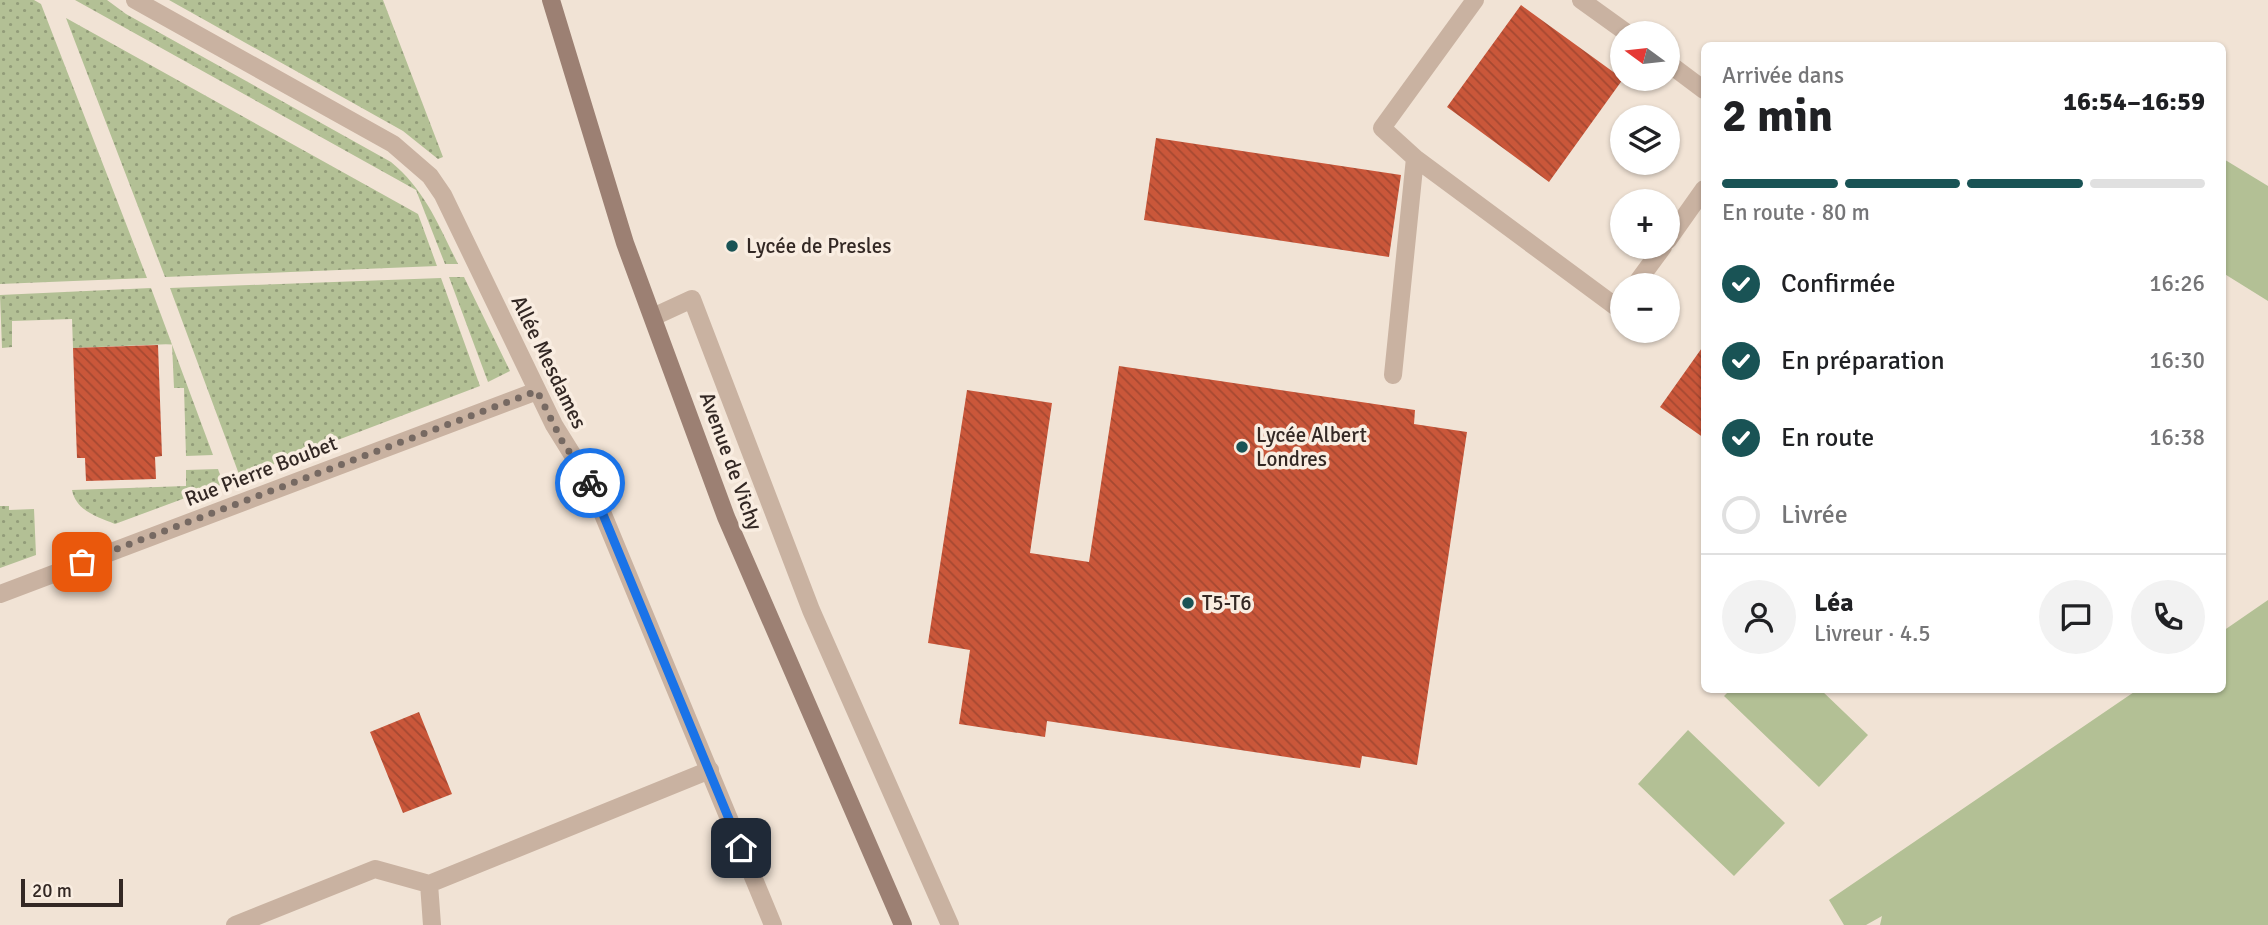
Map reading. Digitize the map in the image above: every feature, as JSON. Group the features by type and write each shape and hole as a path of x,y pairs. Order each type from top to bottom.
{"main road":[{"name":"Avenue de Vichy","path":"551,0 625,243 726,517 903,925"}],"street":[{"name":"Allée Mesdames","path":"135,0 393,144 430,176 443,195 562,441 590,483 773,925"},
{"path":"1475,0 1382,128 1415,158 1610,302"},
{"path":"1581,0 1610,21"},
{"path":"1680,72 1701,88"},
{"path":"1393,375 1415,158"},
{"path":"1680,223 1701,193"},
{"path":"653,317 692,299 811,610 950,925"},
{"name":"Rue Pierre Boubet","path":"0,593 537,391"},
{"path":"237,925 375,869 429,884 710,771"},
{"path":"429,884 432,925"}],"green space":[{"path":"0,0 34,0 41,4 147,278 0,284"},
{"path":"75,0 107,0 126,14 391,162 413,184 422,197 458,264 445,264 416,190"},
{"path":"169,0 383,0 443,157 438,159 403,131"},
{"path":"66,18 418,214 437,266 165,277"},
{"path":"2226,160 2268,186 2268,301 2226,275"},
{"path":"449,277 464,277 510,371 488,382"},
{"path":"441,278 480,386 240,477 170,288"},
{"path":"151,288 172,344 73,348 72,319 12,321 12,347 2,348 0,295"},
{"path":"172,345 213,455 186,456 184,388 174,388"},
{"path":"218,469 223,484 115,524 83,508 72,490 186,486 186,470"},
{"path":"0,506 9,506 9,510 34,509 36,555 0,568"},
{"path":"2268,600 2268,925 1880,925 1882,916 1866,925 1844,925 1829,900 2133,693 2226,693 2226,629"},
{"path":"1727,693 1824,693 1868,735 1819,787 1724,696"},
{"path":"1688,730 1785,823 1734,876 1638,784"}],"building":[{"path":"1521,5 1610,70 1610,91 1614,91 1549,182 1447,107"},
{"path":"1156,138 1401,175 1389,257 1144,220"},
{"path":"158,345 162,456 155,457 156,479 86,481 85,458 77,458 73,348"},
{"path":"1701,349 1701,436 1660,407"},
{"name":"T5-T6","path":"1119,366 1415,410 1414,424 1467,432 1417,765 1362,756 1360,768 1047,721 1045,737 959,724 970,650 928,643 967,390 1052,403 1030,553 1089,562"},
{"path":"419,712 452,794 403,813 370,732"}],"way so far":[{"path":"82,562 537,391 562,441 590,483"}],"place":[{"name":"Lycée de Presles","path":"732,246"},
{"name":"Lycée Albert Londres","path":"1242,447"},
{"name":"T5-T6","path":"1188,603"}],"route":[{"path":"590,483 741,848"}]}
